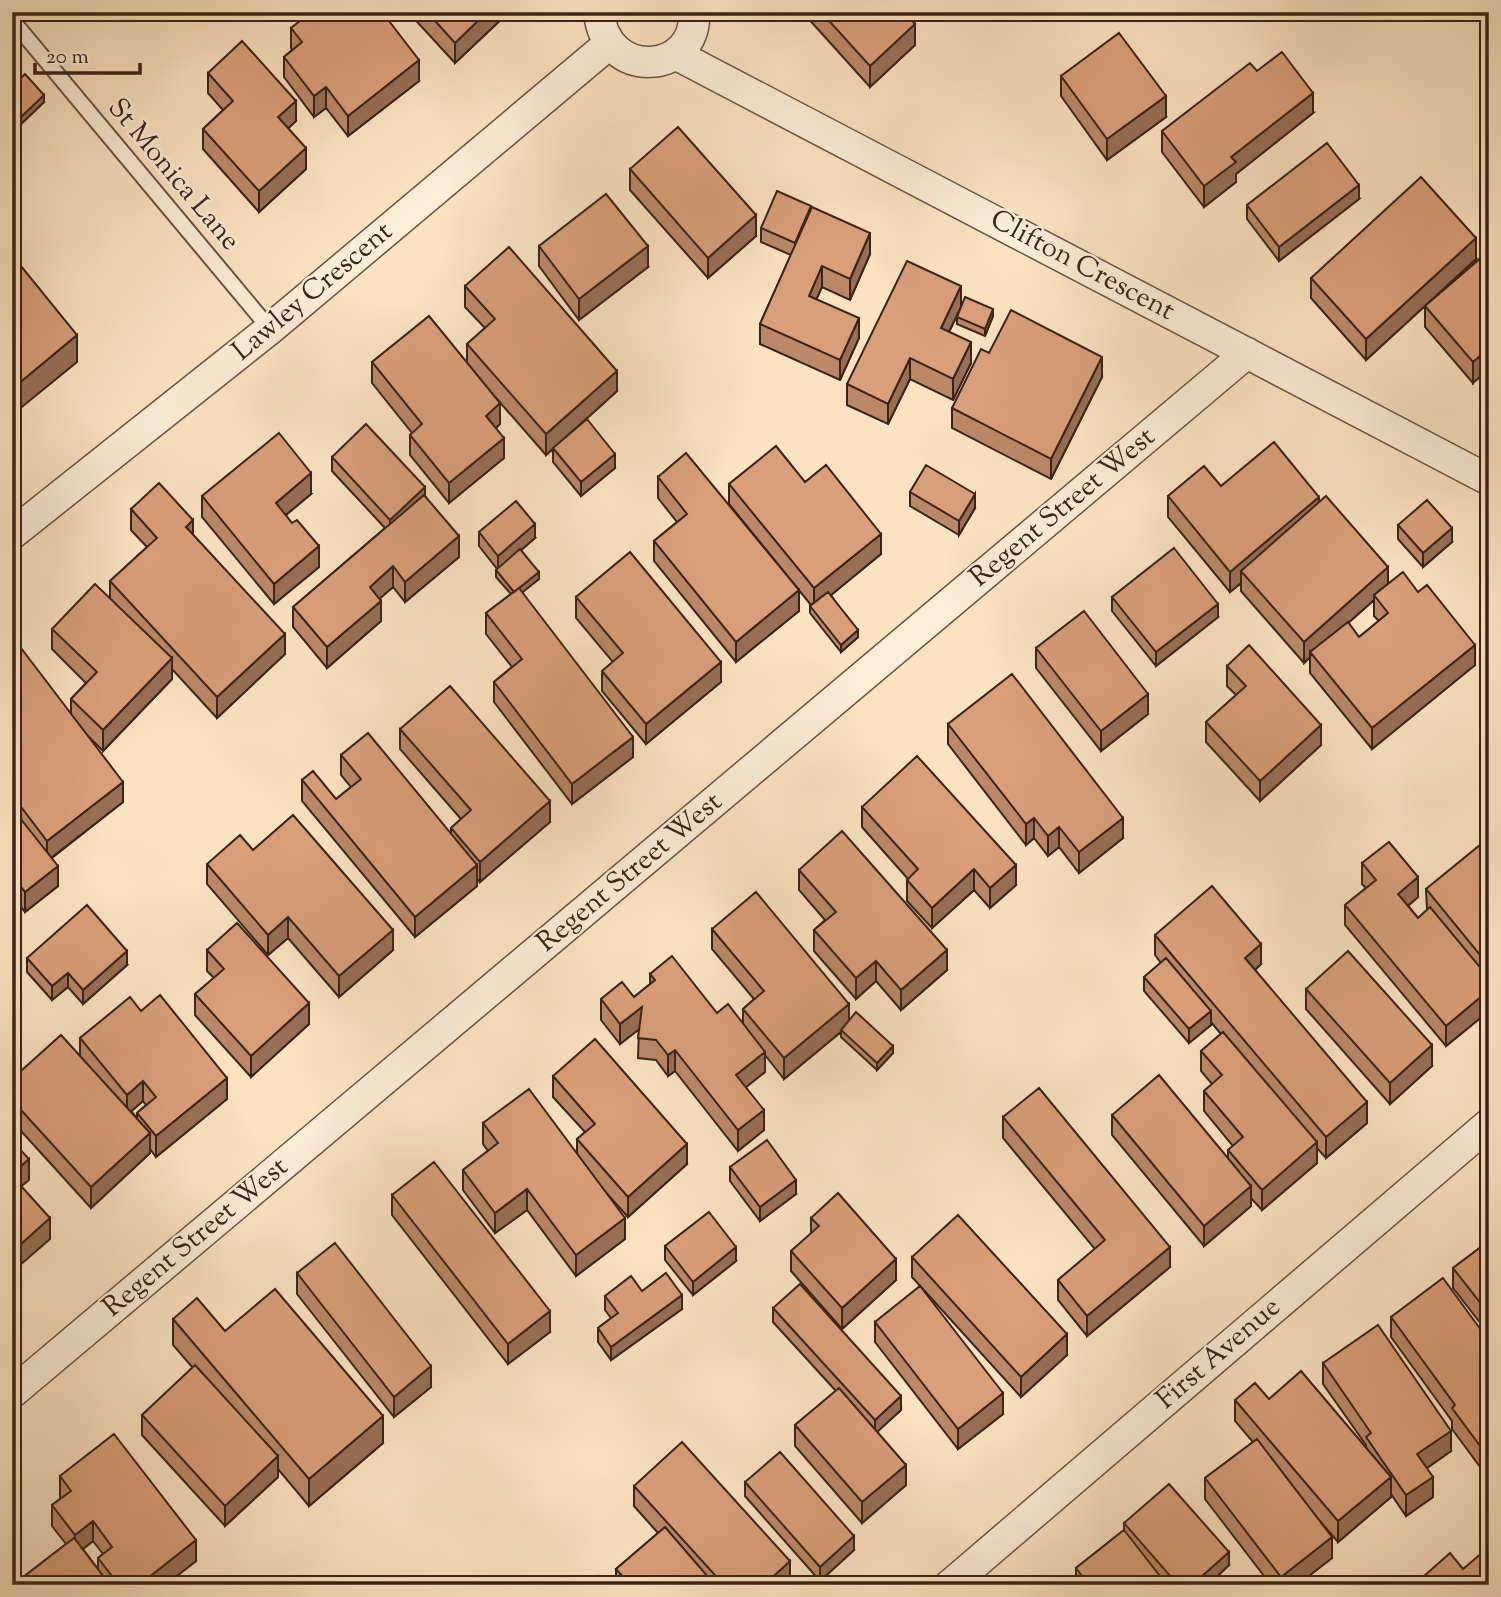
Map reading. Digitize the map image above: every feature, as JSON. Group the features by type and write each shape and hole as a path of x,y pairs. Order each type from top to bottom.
{"street":[{"path":"599,12 601,30 609,44 622,57 640,63 659,62 675,54 688,40 694,12"},
{"name":"Lawley Crescent","path":"12,534 270,328 609,44"},
{"name":"Clifton Crescent","path":"675,54 1489,480"},
{"name":"Regent Street West","path":"12,1393 1247,353"},
{"name":"First Avenue","path":"950,1585 1489,1124"}],"lane":[{"name":"St Monica Lane","path":"12,20 270,328"}],"building":[{"path":"311,12 382,12 419,60 348,116 326,87 314,96 284,57 302,42 291,28"},
{"path":"427,12 487,12 455,43"},
{"path":"821,12 904,12 915,24 870,66"},
{"path":"1119,33 1166,96 1107,139 1061,76"},
{"path":"242,41 296,101 278,117 306,148 259,191 203,129 233,101 208,73"},
{"path":"1282,52 1313,93 1231,157 1236,162 1204,186 1162,131 1250,63 1257,71"},
{"path":"25,74 44,95 20,118 12,110 12,87"},
{"path":"678,127 756,215 708,258 630,169"},
{"path":"1327,143 1359,185 1279,247 1247,205"},
{"path":"1421,177 1476,238 1366,339 1311,278"},
{"path":"777,191 811,206 795,243 761,228"},
{"path":"606,194 648,246 579,299 539,246"},
{"path":"812,207 870,233 850,279 822,266 809,296 859,318 840,360 760,324"},
{"path":"509,247 617,371 546,434 467,344 495,319 465,286"},
{"path":"1489,251 1489,348 1473,362 1425,306"},
{"path":"12,255 77,335 12,389"},
{"path":"907,261 961,286 941,328 971,342 953,379 910,358 888,404 847,384"},
{"path":"965,297 993,309 985,329 957,317"},
{"path":"1011,310 1102,357 1051,459 952,408 981,349 989,353"},
{"path":"429,316 500,403 486,416 504,438 449,483 410,435 422,424 372,362"},
{"path":"587,419 615,454 581,482 553,448"},
{"path":"366,424 425,487 390,520 332,457"},
{"path":"279,433 311,473 276,503 292,523 297,520 319,546 274,584 202,496"},
{"path":"1274,442 1319,497 1230,572 1168,496 1204,466 1221,486"},
{"path":"776,446 805,482 826,465 881,534 814,588 729,484"},
{"path":"686,453 799,590 736,642 654,541 687,514 658,477"},
{"path":"926,465 975,494 959,521 910,492"},
{"path":"159,483 193,520 186,527 285,634 217,697 110,581 157,538 131,509"},
{"path":"424,495 459,536 405,582 393,566 370,587 381,601 327,647 293,607"},
{"path":"1326,496 1388,567 1304,642 1241,571"},
{"path":"1427,500 1452,528 1423,553 1398,525"},
{"path":"516,501 535,524 498,556 479,532"},
{"path":"1174,548 1218,604 1156,652 1112,597"},
{"path":"520,549 539,572 514,592 496,570"},
{"path":"630,552 721,662 646,724 602,671 623,653 576,597"},
{"path":"1403,572 1418,592 1427,585 1475,645 1372,728 1310,652 1348,622 1359,637 1388,613 1374,595"},
{"path":"95,584 172,658 103,730 71,699 97,672 52,629"},
{"path":"519,588 633,737 572,784 494,682 522,659 486,613"},
{"path":"828,592 858,630 841,645 810,606"},
{"path":"1084,611 1148,694 1101,731 1036,648"},
{"path":"1249,645 1321,725 1260,781 1206,722 1246,686 1227,666"},
{"path":"21,648 123,782 47,841 12,795 12,654"},
{"path":"1012,674 1123,818 1079,852 1059,827 1048,836 1034,818 1026,824 948,724"},
{"path":"450,686 550,801 480,862 451,828 471,810 400,729"},
{"path":"368,733 477,865 415,917 302,780 313,771 336,799 361,779 341,755"},
{"path":"917,756 1016,865 990,888 974,869 932,908 907,880 918,869 862,807"},
{"path":"12,808 58,866 25,892 12,875"},
{"path":"293,815 393,930 339,976 288,917 268,935 207,864 240,835 253,850"},
{"path":"842,831 947,950 901,990 876,961 856,978 814,930 836,912 799,870"},
{"path":"1389,842 1418,877 1398,894 1418,918 1430,907 1489,978 1489,990 1446,1026 1345,905 1376,880 1362,863"},
{"path":"1480,845 1489,855 1489,966 1426,889"},
{"path":"1212,886 1261,944 1245,958 1367,1102 1326,1137 1155,935"},
{"path":"756,892 849,1004 784,1058 743,1009 764,991 712,929"},
{"path":"87,905 127,951 83,990 68,973 52,986 27,958"},
{"path":"237,923 309,1003 251,1056 195,994 224,969 207,950"},
{"path":"1348,951 1432,1045 1390,1083 1306,989"},
{"path":"672,956 717,1013 728,1004 765,1052 736,1075 764,1110 738,1130 675,1050 668,1055 656,1040 638,1038 642,1007 620,1024 601,999 622,982 634,997 655,980 650,974"},
{"path":"1166,958 1211,1011 1189,1029 1144,977"},
{"path":"160,995 227,1078 156,1136 137,1113 156,1097 143,1081 127,1095 80,1038 130,997 141,1011"},
{"path":"856,1012 893,1046 877,1063 841,1030"},
{"path":"1223,1032 1317,1142 1262,1190 1228,1150 1243,1137 1204,1091 1222,1075 1201,1051"},
{"path":"61,1035 150,1133 91,1187 12,1100 12,1079"},
{"path":"595,1039 687,1144 628,1197 577,1139 595,1124 553,1076"},
{"path":"1159,1075 1251,1186 1204,1226 1112,1115"},
{"path":"1039,1088 1170,1247 1087,1316 1058,1280 1105,1240 1003,1117"},
{"path":"529,1089 625,1218 576,1255 527,1189 495,1213 463,1170 498,1143 483,1123"},
{"path":"767,1140 796,1180 760,1207 730,1167"},
{"path":"12,1141 29,1159 12,1174"},
{"path":"434,1162 550,1311 508,1344 392,1195"},
{"path":"12,1176 50,1218 12,1252"},
{"path":"838,1193 896,1259 842,1308 791,1251 819,1226 811,1218"},
{"path":"709,1212 736,1247 693,1282 665,1246"},
{"path":"958,1215 1067,1334 1021,1377 912,1257"},
{"path":"1489,1241 1489,1314 1453,1268"},
{"path":"335,1243 431,1366 394,1397 297,1273"},
{"path":"666,1273 682,1295 611,1347 598,1328 618,1313 605,1296 631,1276 642,1291"},
{"path":"1443,1278 1489,1341 1489,1458 1452,1408 1455,1405 1391,1317"},
{"path":"800,1284 901,1396 875,1420 773,1308"},
{"path":"920,1286 1003,1393 958,1429 875,1322"},
{"path":"275,1289 383,1416 309,1479 173,1319 197,1298 225,1331"},
{"path":"1378,1325 1451,1431 1417,1454 1433,1477 1406,1495 1366,1437 1371,1433 1323,1363"},
{"path":"195,1365 278,1456 225,1506 142,1415"},
{"path":"1301,1371 1391,1477 1338,1521 1235,1400 1255,1383 1269,1399"},
{"path":"839,1388 906,1465 862,1502 795,1425"},
{"path":"114,1434 196,1540 139,1585 119,1585 98,1558 112,1547 93,1521 75,1535 52,1505 71,1491 60,1476"},
{"path":"1257,1439 1332,1537 1281,1577 1205,1478"},
{"path":"682,1442 790,1561 764,1585 724,1585 634,1486"},
{"path":"780,1452 854,1536 820,1567 745,1482"},
{"path":"1169,1484 1229,1552 1192,1585 1178,1585 1124,1523"},
{"path":"665,1527 715,1585 630,1585 616,1569"},
{"path":"1124,1530 1167,1585 1089,1585 1076,1568"},
{"path":"74,1538 110,1585 27,1585 22,1578"},
{"path":"1489,1547 1489,1585 1414,1585 1450,1553 1463,1569"},
{"path":"598,1576 605,1585 588,1585"}]}
